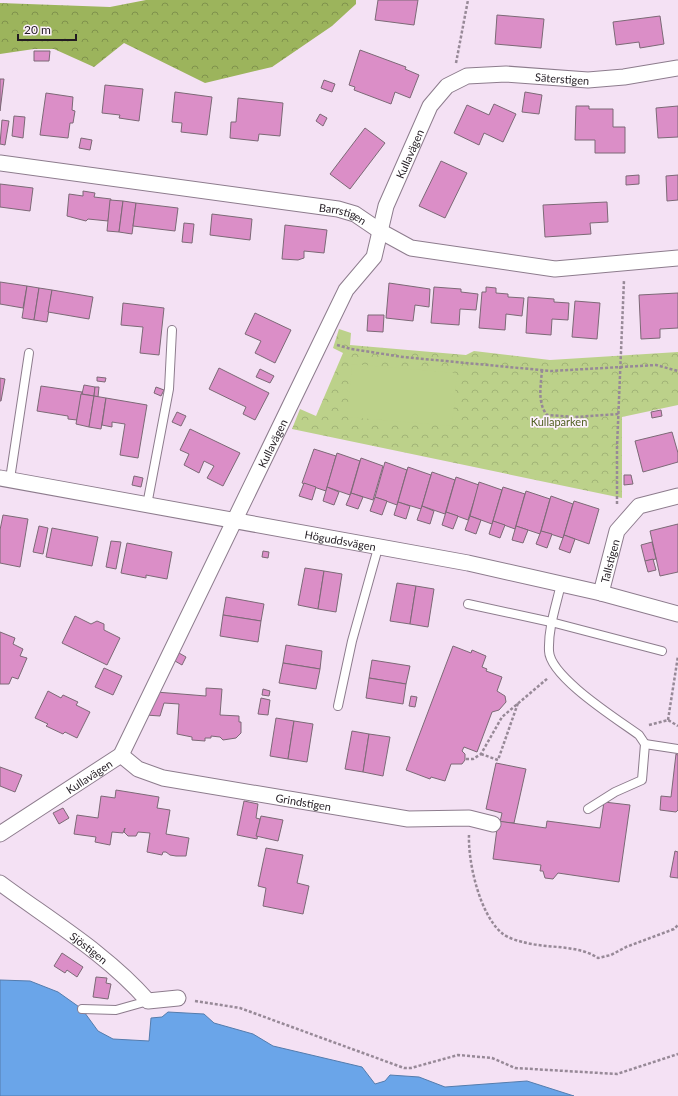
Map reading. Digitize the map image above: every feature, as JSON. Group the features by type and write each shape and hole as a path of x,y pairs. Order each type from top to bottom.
{"street":[{"name":"Säterstigen","path":"447,86 467,76 506,74 588,80 624,77 678,68"},
{"name":"Kullavägen","path":"0,834 121,755 346,290 374,257 386,206 430,106 447,86"},
{"name":"Barrstigen","path":"0,163 338,209 355,214 380,231 411,248 555,270 624,262 678,258"},
{"name":"Höguddsvägen","path":"5,479 378,548 468,563 601,593 668,613 678,614"},
{"name":"Tallstigen","path":"601,593 617,531 624,522 639,506 678,496"},
{"name":"Grindstigen","path":"121,755 138,770 163,778 408,819 469,818 494,824"},
{"name":"Sjöstigen","path":"0,884 86,946 132,983 148,1001"},
{"path":"148,1001 178,998"}],"lane":[{"path":"147,505 169,389 172,330"},
{"path":"5,479 29,353"},
{"path":"338,706 352,641 378,548"},
{"path":"561,584 551,622 549,652 555,668 572,685 639,735 645,744 642,780 615,792 588,809"},
{"path":"468,604 551,622 662,652"},
{"path":"645,744 678,749"},
{"path":"82,1009 116,1010 148,1001"}],"path":[{"path":"447,86 456,66 468,0"},
{"path":"624,262 617,503 624,522"},
{"path":"322,340 351,349 403,357 542,370 656,365 678,371"},
{"path":"542,370 540,394 542,409 547,414 575,417 619,414"},
{"path":"668,720 678,656"},
{"path":"466,759 473,759 481,754 502,717 544,683 555,668"},
{"path":"481,754 498,760 518,703"},
{"path":"639,735 645,726 668,720 678,726"},
{"path":"469,818 468,849 476,888 490,917 504,934 524,942 592,954 598,958 611,955 638,942 674,929 678,925"},
{"path":"178,998 240,1008 404,1068 411,1068 458,1055 492,1058 516,1068 617,1074 678,1054"}],"green space":[{"path":"146,0 356,0 356,4 332,26 272,67 205,83 124,43 94,67 54,49 34,49 0,54 0,3 110,7"},
{"name":"Kullaparken","path":"339,329 351,333 350,345 466,355 474,351 550,360 678,352 678,405 622,417 622,498 292,429 300,409 316,416 343,353 333,348"},
{"path":"352,364 457,373 452,426 347,417"}],"water":[{"path":"0,980 30,981 58,992 82,1009 98,1031 113,1039 149,1041 151,1018 162,1017 168,1012 204,1014 214,1023 253,1034 273,1046 362,1067 375,1084 385,1081 390,1075 419,1077 445,1087 527,1081 574,1096 0,1096"}],"building":[{"path":"378,0 418,0 414,25 375,20"},
{"path":"497,15 544,19 541,48 495,44"},
{"path":"660,16 664,44 640,48 639,42 616,45 613,22"},
{"path":"360,50 406,67 405,69 419,75 410,98 395,92 391,104 354,90 355,87 349,85"},
{"path":"34,51 50,51 49,61 34,61"},
{"path":"0,79 4,79 0,111"},
{"path":"324,80 335,84 332,92 321,88"},
{"path":"105,85 143,89 139,121 119,118 120,115 102,113"},
{"path":"175,92 212,97 207,135 181,132 182,123 172,122"},
{"path":"525,92 542,95 539,114 522,112"},
{"path":"46,93 73,97 72,110 75,111 73,123 70,123 68,138 40,135"},
{"path":"238,98 283,103 280,136 259,134 258,141 230,138 231,122 236,122"},
{"path":"494,104 516,114 503,142 484,133 479,145 454,133 467,105 489,115"},
{"path":"576,106 589,106 589,109 613,109 613,127 625,127 625,153 595,153 595,140 575,140"},
{"path":"678,106 678,137 658,138 656,108"},
{"path":"320,114 327,118 323,126 316,121"},
{"path":"14,116 25,117 23,138 12,136"},
{"path":"2,120 9,121 5,145 0,144"},
{"path":"365,128 385,143 350,189 330,174"},
{"path":"81,138 92,140 90,150 79,148"},
{"path":"441,161 467,173 445,218 419,206"},
{"path":"639,175 639,184 626,185 626,176"},
{"path":"678,175 678,200 667,201 666,176"},
{"path":"0,184 33,188 30,211 0,207"},
{"path":"83,191 95,193 94,197 111,199 108,221 88,219 86,221 67,216 69,194 83,196"},
{"path":"110,200 123,201 119,232 107,231"},
{"path":"123,201 136,203 132,234 119,232"},
{"path":"607,202 608,222 590,223 591,234 545,237 543,205"},
{"path":"136,203 178,208 175,231 133,226"},
{"path":"212,214 252,219 250,240 210,235"},
{"path":"184,223 194,224 192,243 182,242"},
{"path":"285,225 327,230 324,253 304,251 304,258 298,260 282,259"},
{"path":"0,282 27,286 23,308 0,304"},
{"path":"389,283 430,289 429,307 415,305 413,321 386,318"},
{"path":"27,286 39,288 34,320 22,318"},
{"path":"434,287 461,289 461,292 478,294 476,310 460,309 459,325 431,323"},
{"path":"486,287 496,288 496,293 508,294 508,297 524,298 522,316 506,314 505,330 479,328 482,292 486,292"},
{"path":"39,288 52,290 47,322 34,320"},
{"path":"52,290 93,297 89,319 48,312"},
{"path":"678,293 678,328 660,329 660,338 641,339 639,295"},
{"path":"528,297 554,299 554,302 569,303 568,320 552,319 551,335 526,333"},
{"path":"575,301 600,303 597,339 572,337"},
{"path":"123,303 164,308 159,355 140,353 143,327 121,325"},
{"path":"255,313 291,330 275,363 255,353 261,341 245,334"},
{"path":"368,315 384,315 383,332 367,331"},
{"path":"219,368 269,393 255,420 243,414 246,407 209,389"},
{"path":"260,369 274,376 270,383 256,377"},
{"path":"97,377 106,378 105,382 97,381"},
{"path":"0,378 5,379 1,401 0,401"},
{"path":"84,385 95,387 94,396 82,394"},
{"path":"41,386 82,392 77,420 68,419 68,416 37,411"},
{"path":"95,387 99,387 98,397 94,396"},
{"path":"156,387 164,390 161,396 154,393"},
{"path":"81,394 94,396 89,427 76,424"},
{"path":"94,396 106,398 101,429 89,427"},
{"path":"106,398 147,405 138,458 120,455 125,424 112,422 112,427 102,425"},
{"path":"661,410 662,416 652,418 651,412"},
{"path":"177,412 186,416 181,426 172,422"},
{"path":"190,429 240,453 223,486 207,478 214,466 204,461 199,473 184,465 189,454 180,450"},
{"path":"672,432 678,453 678,462 643,472 635,441"},
{"path":"314,449 336,456 326,491 302,483"},
{"path":"337,453 360,461 350,495 327,487"},
{"path":"361,458 383,466 373,500 351,493"},
{"path":"385,462 407,470 397,505 375,497"},
{"path":"408,467 431,475 421,509 398,502"},
{"path":"432,472 455,480 445,514 422,506"},
{"path":"624,475 631,475 633,484 624,485"},
{"path":"134,476 143,478 141,487 132,485"},
{"path":"456,477 479,485 468,520 446,512"},
{"path":"479,482 502,490 492,524 470,516"},
{"path":"304,483 316,487 312,500 299,496"},
{"path":"327,487 339,492 334,505 323,501"},
{"path":"503,487 525,494 515,529 493,521"},
{"path":"526,491 550,499 540,534 516,526"},
{"path":"351,493 363,497 358,509 346,505"},
{"path":"551,496 573,504 563,538 541,531"},
{"path":"375,497 387,501 382,515 370,511"},
{"path":"574,501 599,509 589,544 564,535"},
{"path":"398,502 410,506 406,519 394,515"},
{"path":"422,506 434,511 430,524 417,520"},
{"path":"446,512 458,516 453,529 442,525"},
{"path":"3,515 28,519 20,567 0,563 0,530"},
{"path":"470,516 481,520 476,534 465,530"},
{"path":"493,521 505,525 500,538 489,534"},
{"path":"678,524 678,572 660,576 650,531"},
{"path":"39,526 48,528 43,554 33,552"},
{"path":"516,526 528,530 523,543 512,540"},
{"path":"52,528 98,537 92,566 46,557"},
{"path":"541,531 552,534 547,548 536,544"},
{"path":"564,535 575,539 570,553 559,549"},
{"path":"111,541 121,542 116,569 106,567"},
{"path":"652,542 656,559 645,561 641,545"},
{"path":"127,543 172,552 167,579 146,575 146,578 121,573"},
{"path":"263,551 269,552 268,558 262,557"},
{"path":"653,559 656,570 648,572 645,561"},
{"path":"305,568 324,571 318,609 298,605"},
{"path":"324,571 342,574 336,612 318,609"},
{"path":"397,583 416,586 410,624 390,621"},
{"path":"416,586 434,589 428,627 410,624"},
{"path":"226,597 264,604 261,621 223,615"},
{"path":"223,615 261,621 258,642 220,636"},
{"path":"75,616 91,624 97,621 104,624 104,630 120,638 107,665 62,643"},
{"path":"0,632 15,638 13,644 23,649 20,656 27,658 18,679 12,677 9,684 0,684"},
{"path":"286,645 322,651 320,669 283,663"},
{"path":"453,646 471,653 472,650 486,656 482,667 487,669 486,671 502,677 497,691 505,696 506,702 499,710 492,712 477,752 464,747 462,751 465,754 465,760 462,764 451,764 445,781 431,777 430,779 406,770"},
{"path":"179,653 186,657 182,665 175,661"},
{"path":"372,660 410,666 406,684 369,678"},
{"path":"283,663 320,669 316,689 279,683"},
{"path":"104,668 122,676 113,695 95,687"},
{"path":"369,678 406,684 403,704 366,698"},
{"path":"206,688 222,689 220,715 239,716 239,722 241,722 241,733 236,738 223,740 220,737 211,736 211,738 205,738 205,741 192,740 192,737 177,734 179,704 164,703 160,716 146,715 156,692 206,696"},
{"path":"263,689 270,691 269,696 262,695"},
{"path":"48,691 61,698 63,695 78,702 76,705 90,712 77,738 65,732 63,734 46,726 48,724 35,718"},
{"path":"411,696 417,697 415,707 409,706"},
{"path":"261,698 270,700 268,715 258,714"},
{"path":"276,718 294,721 288,759 270,756"},
{"path":"294,721 313,724 307,762 288,759"},
{"path":"352,731 369,734 363,772 345,769"},
{"path":"369,734 390,737 383,776 363,772"},
{"path":"676,754 678,755 678,810 676,812 660,810 661,796 671,797"},
{"path":"496,763 526,769 514,823 500,822 502,813 486,809"},
{"path":"0,767 22,775 15,792 0,786"},
{"path":"116,790 159,797 157,808 170,810 166,834 189,838 186,856 170,855 166,852 163,852 162,855 147,852 150,833 138,832 136,836 128,836 124,832 125,828 123,833 112,832 110,845 95,842 96,837 74,834 77,815 98,818 101,796 115,798"},
{"path":"244,801 258,804 256,818 260,819 257,839 237,835"},
{"path":"604,802 630,805 619,882 558,873 553,879 545,878 543,871 540,871 541,865 493,859 498,821 546,828 547,821 600,828"},
{"path":"63,808 69,818 59,824 53,813"},
{"path":"261,816 283,820 278,841 256,836"},
{"path":"266,848 303,855 297,883 309,886 303,914 263,906 266,888 258,886"},
{"path":"675,851 678,852 678,878 670,877"},
{"path":"62,953 83,967 77,977 67,970 65,973 54,966"},
{"path":"96,977 107,978 106,983 111,984 108,999 93,997"}]}
